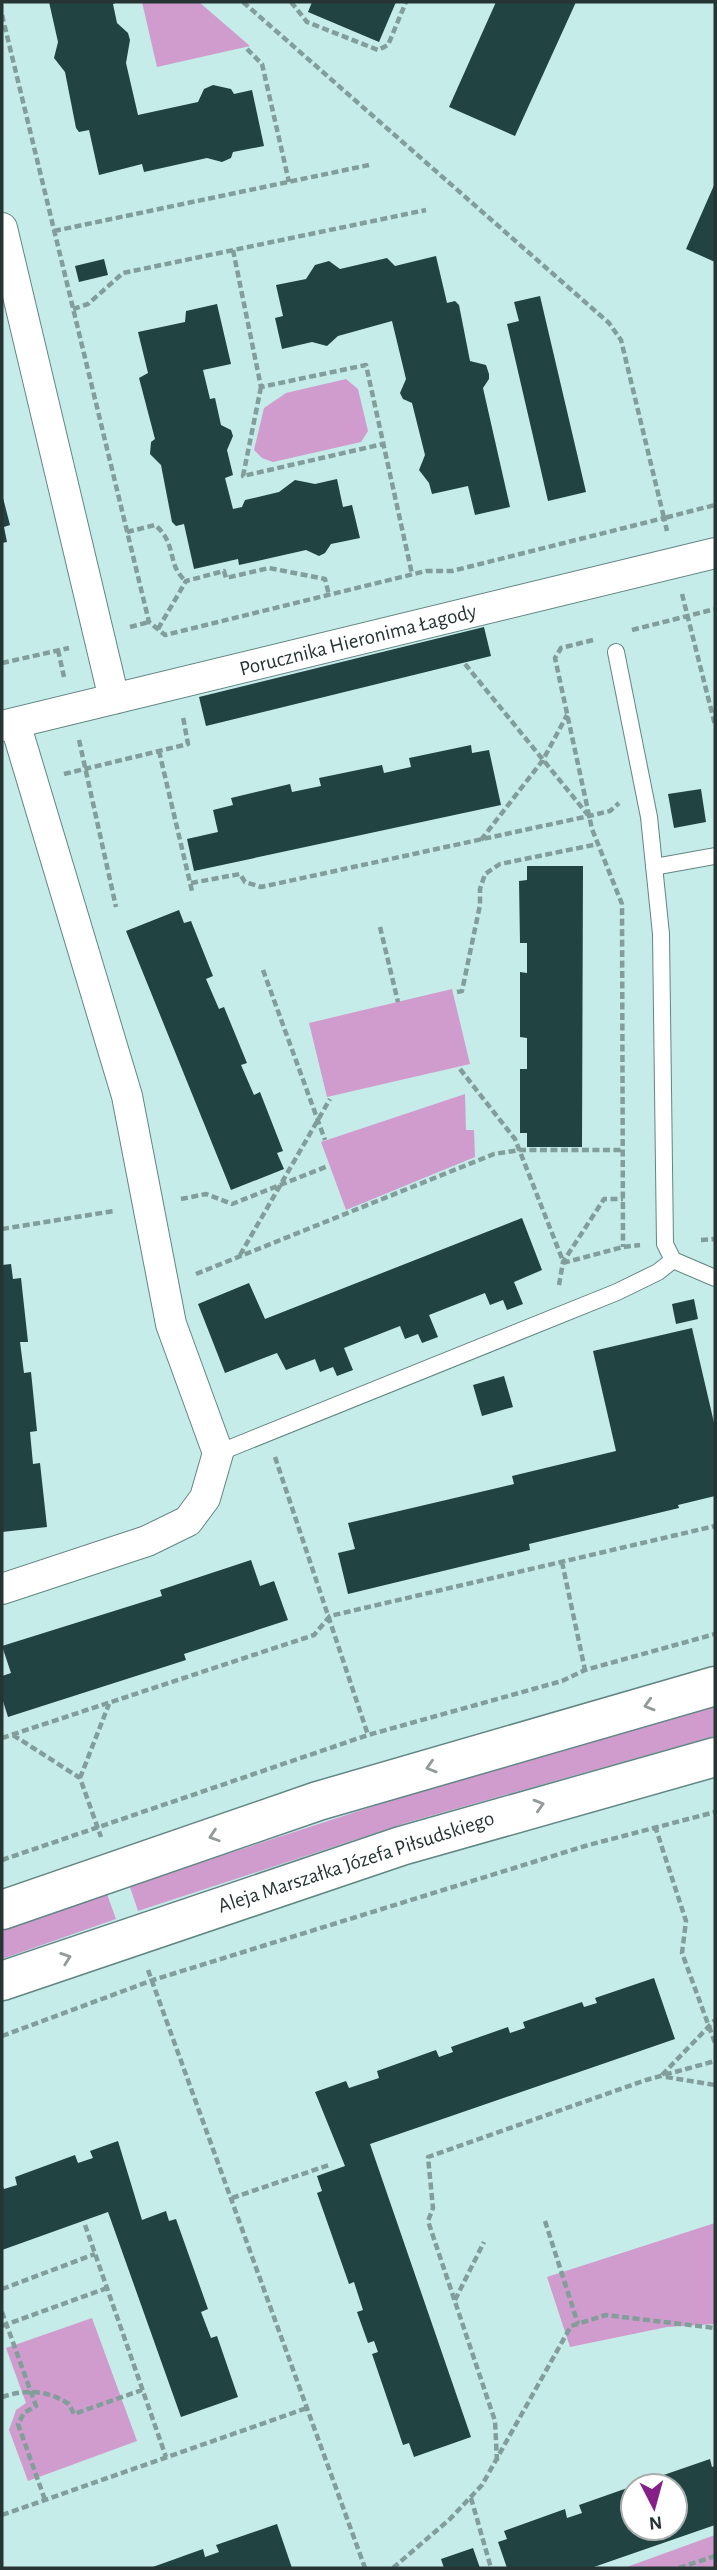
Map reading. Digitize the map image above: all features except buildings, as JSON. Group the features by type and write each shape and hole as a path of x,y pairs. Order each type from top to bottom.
{"street":[{"path":"2,228 114,699"},
{"name":"Porucznika Hieronima Łagody","path":"9,725 715,554"},
{"path":"2,1589 147,1541 188,1521 205,1498 218,1453 172,1324 127,1096 31,782 9,725"},
{"path":"2,1910 318,1801 715,1686"},
{"name":"Aleja Marszałka Józefa Piłsudskiego","path":"2,1981 401,1846 715,1757"}],"lane":[{"path":"617,652 649,817 661,934 665,1244 673,1260 715,1278"},
{"path":"654,867 715,856"},
{"path":"218,1453 617,1292 658,1272 673,1260"}],"path":[{"path":"243,2 609,323 621,340 664,518"},
{"path":"291,2 307,22 378,50 388,46 406,2"},
{"path":"2,15 149,622 164,635 177,684 188,744 31,782"},
{"path":"247,49 262,64 289,182"},
{"path":"54,231 369,165"},
{"path":"73,309 88,304 123,273 426,210"},
{"path":"233,250 261,387 243,476 383,444"},
{"path":"261,387 366,365 412,574"},
{"path":"164,635 412,574 452,571 715,505"},
{"path":"127,532 155,525 168,536 177,574 186,581"},
{"path":"158,629 186,581 224,571 226,578 270,568 325,579 329,595"},
{"path":"624,632 715,609"},
{"path":"687,616 715,725"},
{"path":"599,638 561,648 555,658 589,816 622,904 623,1247"},
{"path":"58,650 116,906"},
{"path":"465,664 589,816"},
{"path":"481,840 543,760 567,714"},
{"path":"159,751 192,891"},
{"path":"191,883 240,874 245,882 261,887 610,811 623,798"},
{"path":"457,992 463,991 485,874 500,864 598,844"},
{"path":"380,927 398,1002"},
{"path":"263,970 325,1140"},
{"path":"460,1069 515,1139 563,1262"},
{"path":"240,1255 330,1099"},
{"path":"192,1276 494,1154 520,1150 623,1150"},
{"path":"559,1288 563,1262 604,1199 623,1199"},
{"path":"267,1433 368,1735"},
{"path":"2,1738 314,1635 330,1616 715,1526"},
{"path":"562,1562 585,1670"},
{"path":"2,1860 368,1735 562,1681 585,1670 715,1634"},
{"path":"80,1778 109,1703"},
{"path":"12,1735 80,1778 103,1843"},
{"path":"2,2036 153,1980 655,1826 715,1812"},
{"path":"655,1826 686,1921 682,1953 715,2043"},
{"path":"145,1962 365,2568"},
{"path":"661,2076 715,2021"},
{"path":"497,2461 495,2421 428,2221 433,2208 428,2157 661,2076 715,2061"},
{"path":"661,2076 715,2085"},
{"path":"232,2198 329,2165"},
{"path":"545,2221 578,2323"},
{"path":"85,2225 166,2457"},
{"path":"454,2300 484,2242"},
{"path":"2,2289 95,2255"},
{"path":"4,2325 107,2288"},
{"path":"2,2312 4,2325 36,2406 24,2413 18,2424 45,2500"},
{"path":"393,2568 471,2498 497,2461 571,2326 606,2315 715,2328"},
{"path":"2,2397 30,2390 58,2397 69,2404 74,2414 142,2390"},
{"path":"2,2515 307,2408"},
{"path":"471,2498 491,2568"},
{"path":"679,2568 715,2556"},
{"path":"706,2559 709,2568"}],"shaded area":[{"path":"142,2 199,2 250,46 157,67"},
{"path":"346,379 358,389 368,431 361,442 273,462 262,458 254,450 264,408 286,393"},
{"path":"452,989 470,1064 327,1097 309,1023"},
{"path":"465,1094 466,1130 474,1130 475,1157 346,1210 321,1142"},
{"path":"715,1707 715,1736 409,1822 138,1911 130,1887 454,1780"},
{"path":"107,1894 116,1919 2,1959 2,1930"},
{"path":"715,2223 715,2324 667,2327 570,2347 547,2277"},
{"path":"92,2318 137,2441 28,2481 9,2430 16,2410 26,2403 6,2348"},
{"path":"715,2535 715,2568 624,2568"}]}
